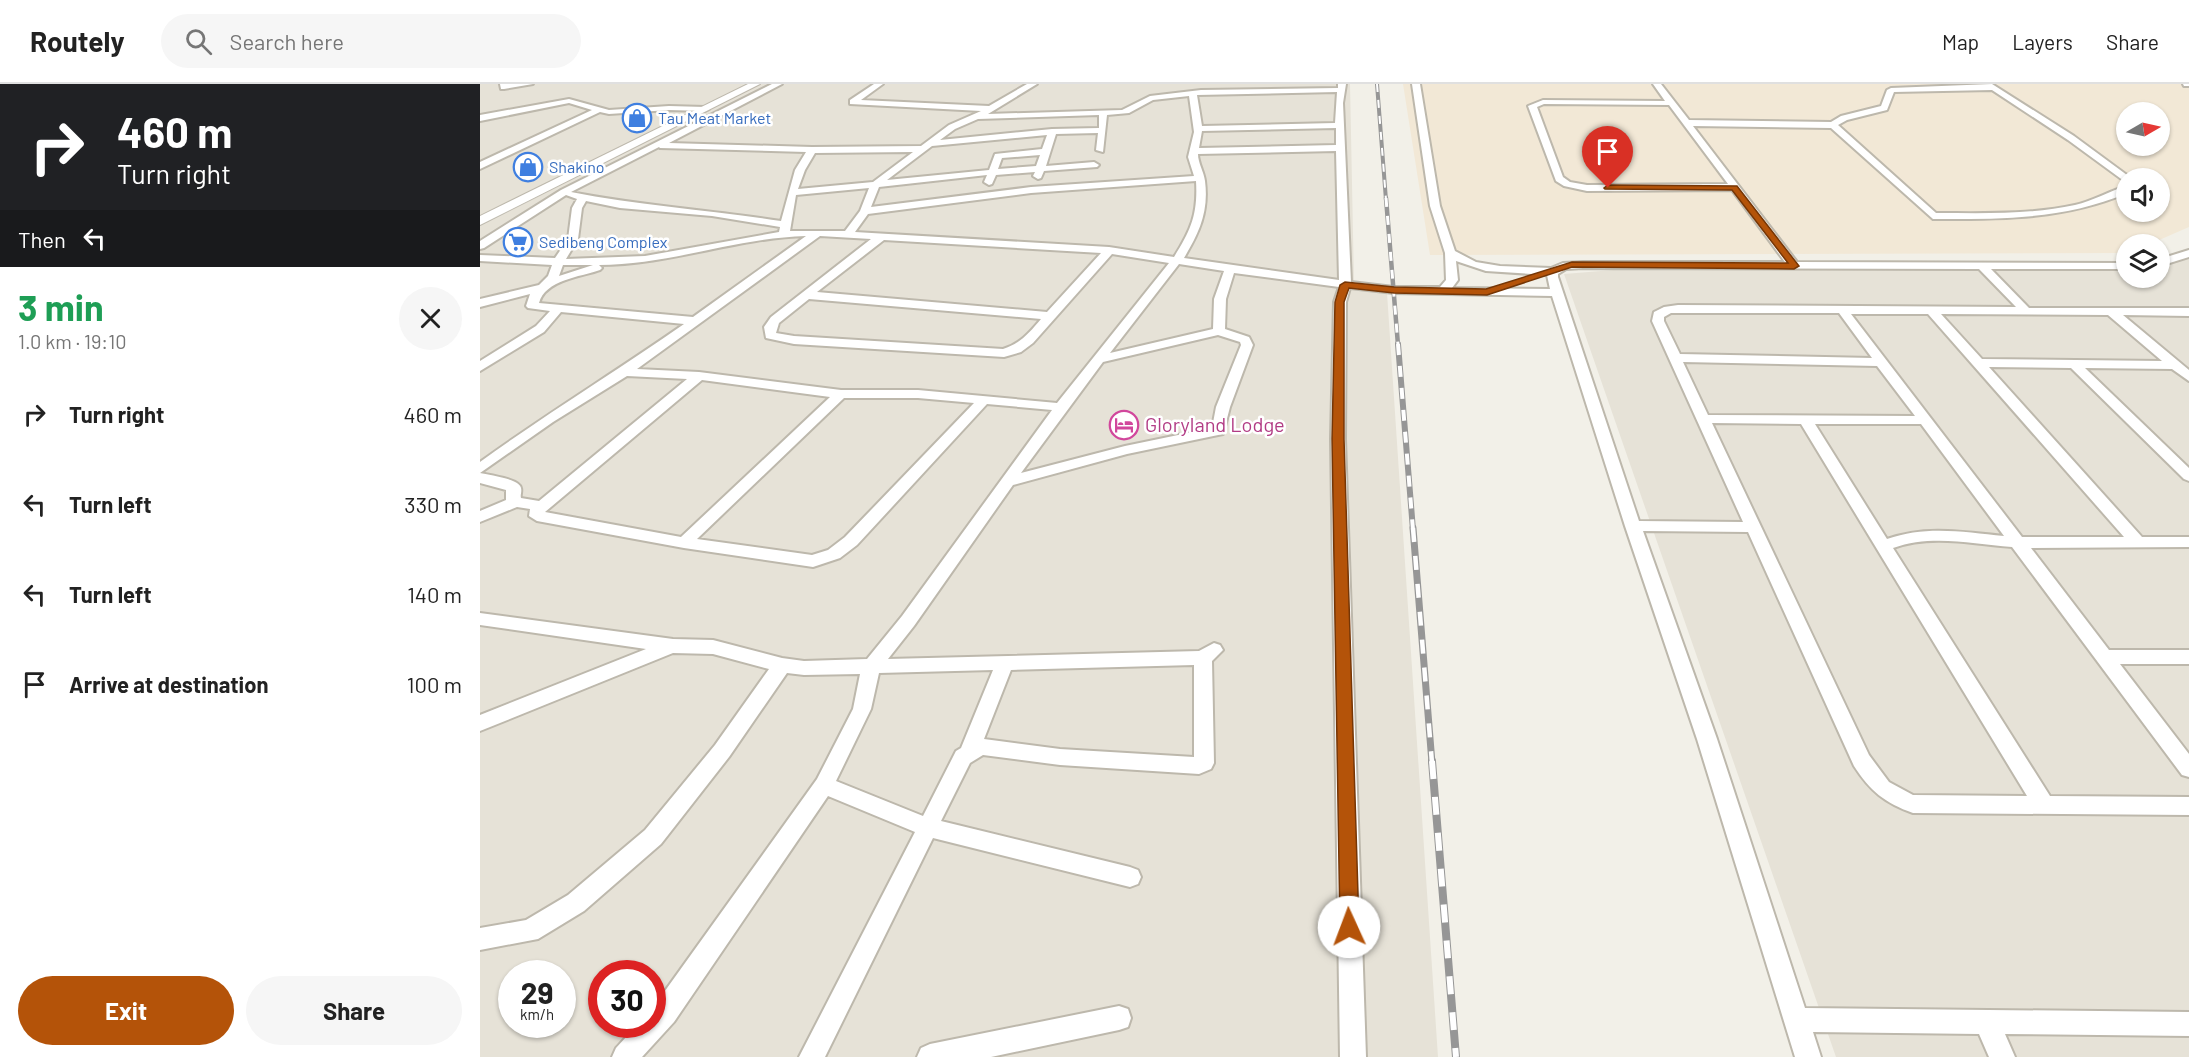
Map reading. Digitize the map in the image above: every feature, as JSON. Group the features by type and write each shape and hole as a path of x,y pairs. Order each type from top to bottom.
{"street":[{"path":"504,84 504,87 529,84"},
{"path":"480,221 755,84"},
{"path":"480,246 564,192 778,84"},
{"path":"879,84 854,102 990,109"},
{"path":"848,234 864,210 875,185 952,127 977,117 1033,84"},
{"path":"1170,84 1173,95"},
{"path":"1416,84 1417,109 1428,157 1437,221 1453,255 1487,286 1507,290 1557,293"},
{"path":"1657,84 1794,266"},
{"path":"1688,123 1833,125 1844,118 1884,108 1891,90 1990,86 2071,138 2116,171"},
{"path":"977,117 1130,111 1145,100 1173,95 1342,87 1339,103 1345,285 1340,302 1338,439 1353,1057"},
{"path":"625,1057 665,1013 824,785 862,709 871,667 908,621 1061,407 1178,259 1191,238 1201,213 1200,178 1193,157 1198,129 1193,94"},
{"path":"480,118 570,101 598,110 620,112 669,108 705,109"},
{"path":"1673,103 1543,102 1532,105 1559,179 1567,184 1587,188 1734,187"},
{"path":"480,166 598,110"},
{"path":"1100,150 1103,113"},
{"path":"1198,129 1341,125"},
{"path":"1833,125 1933,216 2023,216 2075,210 2116,194"},
{"path":"659,145 812,150 924,147 1005,136 1103,130"},
{"path":"1032,190 1042,168 1044,152 1052,132"},
{"path":"982,196 1005,136"},
{"path":"1194,151 1342,148"},
{"path":"1317,149 1328,159 1342,165"},
{"path":"785,230 792,193 800,171 812,150"},
{"path":"998,156 1044,152"},
{"path":"792,193 993,172 1094,165"},
{"path":"864,210 1032,190 1200,178"},
{"path":"564,192 582,199 620,205 712,213 785,230 1109,250 1345,285 1394,290 1456,291 1487,286 1524,269"},
{"path":"532,306 535,296 557,270 558,261 573,239 577,208 582,199"},
{"path":"480,258 618,262 656,258 785,230"},
{"path":"480,468 548,419 624,372 818,233"},
{"path":"881,237 775,320 770,327 770,334 794,340 1004,353 1017,349 1029,340 1109,250"},
{"path":"2170,260 2189,253"},
{"path":"1453,255 1468,263 1496,268 1553,272"},
{"path":"1443,291 1452,280 1453,255"},
{"path":"484,302 618,262"},
{"path":"1507,290 1572,265 2116,266"},
{"path":"1982,266 2025,311"},
{"path":"1219,332 1217,311 1221,289 1231,268"},
{"path":"1553,272 1552,277 1557,293 1633,526 1707,739 1808,1057"},
{"path":"807,295 1050,316"},
{"path":"484,302 694,321"},
{"path":"480,367 540,328 557,310"},
{"path":"2189,312 1668,310 1658,315 1658,321 1861,760 1874,782 1882,790 1893,797 1913,804 2189,806"},
{"path":"1842,310 2189,769"},
{"path":"1932,310 2137,542"},
{"path":"2112,312 2189,377"},
{"path":"1009,481 1125,450 1218,431 1223,407 1247,345 1245,340 1219,332 1097,360"},
{"path":"1675,358 1881,362"},
{"path":"1978,363 2175,365"},
{"path":"2074,364 2189,476"},
{"path":"624,372 699,376 841,394 918,394 1061,407"},
{"path":"699,376 542,506 536,512 537,516 543,519 684,543 813,561 834,554 851,541 984,400"},
{"path":"684,543 841,394"},
{"path":"1703,419 1925,420"},
{"path":"1805,419 2043,805"},
{"path":"480,478 502,482 514,488 512,496 515,502"},
{"path":"480,517 515,502 542,506"},
{"path":"1633,526 1753,527"},
{"path":"1883,546 1902,538 1933,534 2017,542 2189,542"},
{"path":"480,620 673,646 713,647 782,665 804,668 1208,654 1204,763 1199,766 1060,757 981,747 963,757 812,1057"},
{"path":"480,723 673,646"},
{"path":"2105,657 2189,657"},
{"path":"969,753 1005,662"},
{"path":"480,939 530,931 576,903 653,837 722,751 782,665"},
{"path":"824,785 927,827 1130,877"},
{"path":"930,1057 1119,1018"},
{"path":"1796,1020 2189,1024"},
{"path":"1986,1022 2002,1057"}],"shaded area":[{"path":"480,84 749,84 480,217"},
{"path":"760,84 1350,84 1354,283 1128,250 805,230 725,240 634,262 480,256 480,226"},
{"path":"1403,84 2189,84 2189,227 2170,235 2116,234 2116,253 1430,255"},
{"path":"801,236 1068,249 1156,258 1269,278 1387,293 1438,1057 480,1057 480,261 586,266 644,263 767,238"},
{"path":"2189,258 2189,1057 1836,1057 1564,274 1613,270 2116,269 2116,288 2170,288 2170,265"}],"railway":[{"path":"1377,84 1386,200"},
{"path":"1386,198 1398,345"},
{"path":"1398,344 1413,530"},
{"path":"1413,528 1432,763"},
{"path":"1432,761 1456,1057"}],"place":[{"name":"Tau Meat Market","path":"637,118"},
{"name":"Shakino","path":"528,167"},
{"name":"Sedibeng Complex","path":"518,242"},
{"name":"Gloryland Lodge","path":"1124,425"}],"route":[{"path":"1349,927 1345,668 1342,639 1338,439 1340,302 1345,285 1394,290 1487,292 1572,265 1794,266 1734,187 1608,188"}]}
